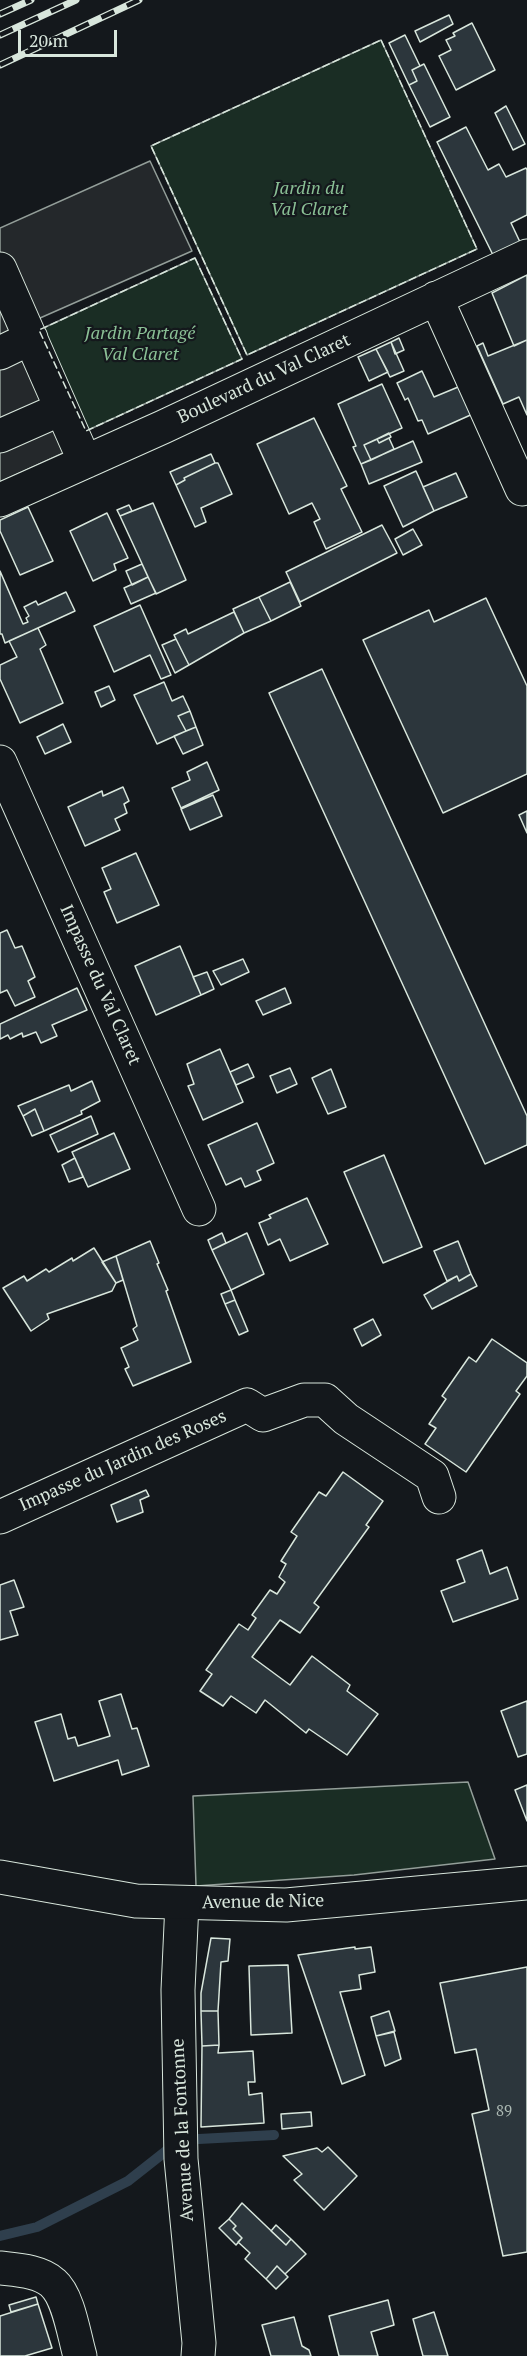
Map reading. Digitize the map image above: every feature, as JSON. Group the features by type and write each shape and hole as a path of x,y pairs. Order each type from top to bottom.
{"street":[{"name":"Boulevard du Val Claret","path":"0,500 527,256"},
{"path":"0,269 85,462"},
{"path":"436,298 522,489"},
{"path":"0,353 31,338"},
{"path":"0,436 61,409"},
{"name":"Impasse du Val Claret","path":"0,762 200,1209"},
{"name":"Impasse du Jardin des Roses","path":"0,1517 247,1405 263,1415 304,1400 324,1400 346,1419 432,1476 439,1497"},
{"name":"Avenue de Nice","path":"0,1877 136,1901 286,1905 527,1883"},
{"name":"Avenue de la Fontonne","path":"182,1903 178,1990 181,2159 199,2343 198,2356"},
{"path":"0,2268 28,2271 52,2282 63,2296 80,2356"}],"green space":[{"name":"Jardin du Val Claret","path":"381,40 477,249 247,355 151,146"},
{"name":"Jardin Partagé Val Claret","path":"195,258 242,359 86,431 39,330"},
{"path":"468,1782 495,1859 354,1875 196,1886 193,1796"}],"shaded area":[{"path":"150,161 192,251 31,322 85,443 0,482 0,228"}],"building":[{"path":"449,15 453,24 420,42 415,31"},
{"path":"472,23 495,70 456,90 439,56 451,50 446,40 455,36 453,33"},
{"path":"405,35 420,66 412,70 417,81 409,85 389,43"},
{"path":"424,64 450,117 430,127 409,85 417,81 412,70"},
{"path":"506,106 525,144 513,150 495,113"},
{"path":"466,127 488,170 499,164 506,177 526,168 527,170 527,215 511,223 520,242 494,257 437,142"},
{"path":"527,275 527,340 514,346 492,293"},
{"path":"399,338 404,350 395,354 391,342"},
{"path":"527,340 527,415 519,397 503,404 477,346 483,343 488,356"},
{"path":"391,342 404,371 390,377 376,349"},
{"path":"376,349 388,372 369,381 358,357"},
{"path":"422,371 434,397 463,385 475,413 428,434 422,420 418,421 408,398 405,400 397,383"},
{"path":"382,384 402,428 364,445 371,460 361,464 338,404"},
{"path":"314,418 347,486 341,489 362,532 326,549 314,522 320,519 312,503 289,514 257,444"},
{"path":"389,433 391,437 379,443 377,439"},
{"path":"389,438 394,449 371,460 364,445 377,439 379,443"},
{"path":"413,441 422,462 369,484 361,464"},
{"path":"211,454 215,463 184,478 185,480 176,485 170,472"},
{"path":"218,463 232,494 201,508 206,522 195,527 176,485 185,480 184,478"},
{"path":"416,471 434,511 403,527 384,486"},
{"path":"456,473 467,497 434,511 423,487"},
{"path":"153,503 186,580 156,594 120,516"},
{"path":"129,505 132,511 120,516 117,510"},
{"path":"28,507 53,561 20,575 0,531 0,520"},
{"path":"107,513 128,558 114,564 116,570 93,581 70,531"},
{"path":"382,525 397,553 300,602 286,572"},
{"path":"413,529 422,545 403,555 395,539"},
{"path":"142,564 148,577 132,585 126,571"},
{"path":"0,571 23,624 28,622 26,618 29,616 24,607 36,601 38,605 66,592 75,611 5,643 0,634"},
{"path":"148,577 156,593 131,604 124,588"},
{"path":"290,582 301,606 271,621 259,597"},
{"path":"259,597 271,621 244,633 233,609"},
{"path":"486,598 527,686 527,774 443,813 363,640 429,610 434,622"},
{"path":"140,605 171,675 161,679 150,655 114,672 94,626"},
{"path":"234,612 244,633 189,665 174,635 186,629 188,634"},
{"path":"38,628 46,645 40,649 63,703 20,723 0,679 0,665 17,657 9,641"},
{"path":"176,639 189,665 175,673 162,645"},
{"path":"322,669 527,1116 527,1145 485,1164 269,693"},
{"path":"164,682 172,701 183,696 190,711 178,716 186,731 157,744 134,695"},
{"path":"109,686 115,700 101,707 95,692"},
{"path":"190,711 196,727 186,731 178,716"},
{"path":"63,724 71,742 45,754 37,737"},
{"path":"196,727 203,745 183,754 174,736"},
{"path":"207,762 219,790 181,808 172,788 190,780 187,772"},
{"path":"123,787 129,801 124,804 127,813 115,819 120,830 85,846 68,807 102,791 103,796"},
{"path":"213,795 222,816 190,830 181,809"},
{"path":"527,811 527,833 519,815"},
{"path":"136,853 159,905 117,923 104,892 111,889 102,868"},
{"path":"7,930 15,948 22,946 35,977 28,981 35,997 15,1006 7,990 0,993 0,933"},
{"path":"180,946 201,995 156,1015 135,966"},
{"path":"243,959 249,972 221,985 213,971"},
{"path":"207,972 214,989 201,995 193,977"},
{"path":"77,988 87,1010 52,1025 57,1036 41,1043 36,1032 23,1037 22,1033 10,1039 8,1035 0,1039 0,1024"},
{"path":"285,988 291,1003 263,1015 256,1001"},
{"path":"220,1049 243,1102 203,1120 188,1086 194,1084 187,1064"},
{"path":"248,1064 254,1077 236,1085 230,1072"},
{"path":"290,1068 297,1084 277,1093 270,1076"},
{"path":"331,1069 346,1107 328,1114 312,1078"},
{"path":"92,1081 100,1101 81,1111 82,1114 44,1131 35,1109 23,1116 18,1106 69,1085 71,1091"},
{"path":"35,1109 44,1131 32,1136 23,1116"},
{"path":"91,1116 98,1134 58,1152 50,1135"},
{"path":"257,1123 274,1163 257,1171 261,1180 245,1187 241,1178 226,1185 208,1145"},
{"path":"114,1133 130,1169 88,1187 72,1152"},
{"path":"384,1155 422,1247 383,1263 344,1172"},
{"path":"75,1158 83,1177 69,1182 62,1165"},
{"path":"307,1198 328,1244 290,1261 280,1239 268,1245 259,1223 271,1218 269,1215"},
{"path":"222,1233 226,1243 212,1250 208,1240"},
{"path":"247,1233 264,1274 231,1290 212,1250"},
{"path":"150,1241 191,1362 133,1386 125,1369 129,1367 121,1348 138,1340 133,1329 137,1326 116,1256"},
{"path":"458,1241 471,1274 459,1281 457,1276 447,1281 434,1251"},
{"path":"94,1248 116,1283 112,1291 47,1314 49,1319 31,1331 3,1288 24,1276 27,1281 46,1269 49,1272"},
{"path":"116,1256 123,1280 116,1283 102,1262"},
{"path":"471,1274 477,1286 432,1309 424,1295 457,1276 459,1281"},
{"path":"231,1290 235,1300 225,1304 221,1294"},
{"path":"235,1300 248,1331 239,1335 225,1304"},
{"path":"373,1319 381,1335 362,1346 354,1329"},
{"path":"492,1339 527,1363 527,1376 516,1391 520,1394 466,1472 425,1444 436,1428 429,1424 446,1399 442,1396 469,1357 476,1362"},
{"path":"343,1472 383,1501 366,1525 369,1527 314,1603 319,1607 300,1633 280,1620 252,1657 290,1685 312,1656 350,1685 347,1691 378,1714 347,1755 309,1729 306,1733 265,1700 256,1713 231,1696 223,1706 200,1691 212,1674 206,1670 239,1624 248,1630 256,1618 252,1615 270,1590 277,1594 285,1582 279,1577 286,1564 281,1561 297,1536 291,1532 319,1492 326,1496"},
{"path":"146,1490 149,1496 140,1500 143,1512 117,1522 111,1505"},
{"path":"482,1550 490,1574 507,1567 518,1599 453,1622 441,1591 465,1582 457,1560"},
{"path":"14,1580 24,1607 10,1611 18,1635 0,1640 0,1585"},
{"path":"121,1694 132,1729 137,1728 149,1766 122,1775 118,1760 54,1781 35,1722 61,1714 68,1739 75,1737 78,1746 110,1736 99,1701"},
{"path":"527,1701 527,1754 518,1757 501,1711"},
{"path":"527,1785 527,1821 515,1790"},
{"path":"211,1938 230,1939 228,1961 221,1962 218,2011 201,2011 201,1993"},
{"path":"355,1947 355,1949 371,1947 375,1972 359,1975 361,1989 340,1992 365,2075 342,2084 298,1955"},
{"path":"288,1965 292,2033 251,2035 249,1966"},
{"path":"527,1967 527,2252 503,2256 472,2114 489,2110 476,2049 455,2053 440,1983"},
{"path":"201,2011 218,2011 219,2045 202,2046"},
{"path":"389,2011 395,2031 376,2036 371,2017"},
{"path":"394,2032 401,2059 385,2066 376,2036"},
{"path":"219,2045 218,2053 253,2051 255,2082 248,2082 249,2095 262,2093 264,2123 201,2127 202,2046"},
{"path":"311,2112 312,2126 282,2129 281,2114"},
{"path":"328,2147 357,2176 324,2210 294,2180 302,2174 283,2156 317,2148 322,2152"},
{"path":"242,2203 286,2245 291,2239 306,2254 285,2274 277,2266 266,2279 245,2259 250,2253 238,2242 242,2238 233,2229 236,2226 229,2219"},
{"path":"229,2219 236,2226 233,2229 242,2238 236,2245 219,2228"},
{"path":"276,2225 291,2239 286,2245 271,2231"},
{"path":"277,2266 288,2277 276,2289 266,2279"},
{"path":"36,2297 38,2304 11,2312 9,2305"},
{"path":"388,2300 394,2325 371,2332 378,2356 339,2356 329,2316"},
{"path":"38,2304 52,2348 25,2356 0,2356 0,2316"},
{"path":"434,2312 448,2356 423,2356 413,2319"},
{"path":"294,2317 302,2346 309,2350 311,2356 271,2356 262,2325"}],"waterway":[{"path":"0,2236 37,2227 128,2181 180,2140 274,2135"}],"railway":[{"path":"0,14 31,0"},
{"path":"0,35 76,0"},
{"path":"0,65 139,0"}],"fence":[{"path":"381,40 477,249 247,355 151,146 381,40"},
{"path":"195,258 242,359 86,431 39,330 195,258"}]}
